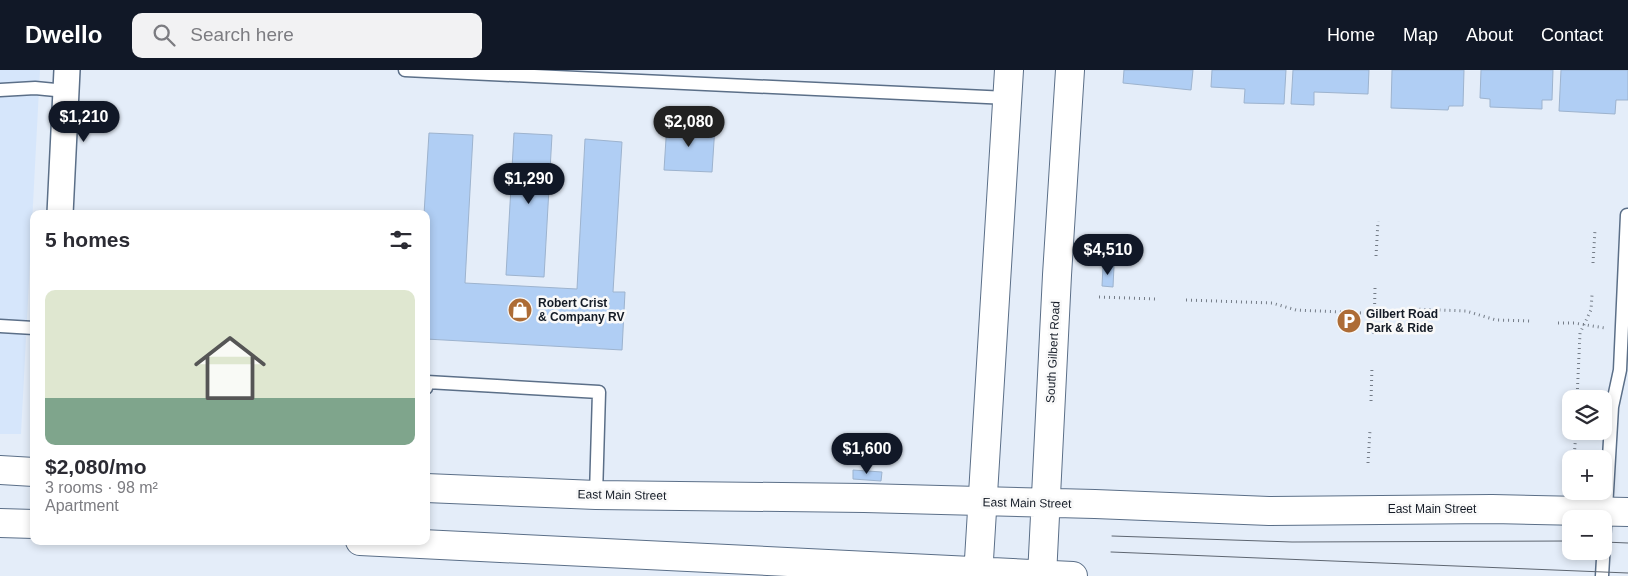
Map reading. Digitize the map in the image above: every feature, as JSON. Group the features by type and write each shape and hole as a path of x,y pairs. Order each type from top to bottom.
{"main road":[{"path":"978,573 1010,70"},
{"name":"South Gilbert Road","path":"1042,575 1070,70"},
{"path":"0,470 30,472"},
{"name":"East Main Street","path":"430,488 596,495 864,498 1261,511 1492,509 1617,512"},
{"path":"0,522 30,524"},
{"path":"430,545 978,573 1073,576"}],"street":[{"path":"60,210 67,81"}],"lane":[{"path":"405,70 1008,98"},
{"path":"0,90 35,88 67,81"},
{"path":"1602,576 1617,512 1612,407 1624,370 1626,215"},
{"path":"0,326 30,328"},
{"path":"430,382 599,392 596,495"}],"path":[{"path":"1376,256 1378,221"},
{"path":"1593,263 1595,230"},
{"path":"1374,334 1375,288"},
{"path":"1577,390 1580,333 1591,310 1592,295"},
{"path":"1099,297 1157,299"},
{"path":"1186,300 1272,303 1296,310 1385,314 1414,309 1466,311 1496,320 1532,322"},
{"path":"1558,323 1605,328"},
{"path":"1371,400 1372,366"},
{"path":"1368,464 1370,430"}],"shaded area":[{"path":"0,70 40,70 33,210 30,210 30,262 21,434 0,434"}],"building":[{"path":"1124,70 1193,70 1191,90 1123,83"},
{"path":"1212,70 1286,70 1284,104 1244,103 1245,89 1211,87"},
{"path":"1293,70 1369,70 1368,94 1314,92 1314,105 1291,104"},
{"path":"1392,70 1464,70 1463,106 1449,106 1448,110 1391,108"},
{"path":"1481,70 1553,70 1552,100 1542,100 1542,109 1490,107 1490,99 1480,98"},
{"path":"1561,70 1628,70 1628,100 1616,100 1615,114 1559,111"},
{"path":"667,123 715,126 712,172 664,170"},
{"path":"429,133 473,135 465,283 577,289 585,139 622,142 613,292 625,292 622,350 430,339 430,210 424,210"},
{"path":"514,133 552,135 544,277 506,275"},
{"path":"1103,266 1114,266 1113,287 1102,286"},
{"path":"853,470 882,472 881,481 853,479"}],"tram line":[{"path":"1112,536 1292,542 1562,541"},
{"path":"1612,542 1628,543"},
{"path":"1111,552 1628,573"}],"place":[{"name":"Robert Crist & Company RV","path":"520,310"},
{"name":"Gilbert Road Park & Ride","path":"1349,321"}]}
